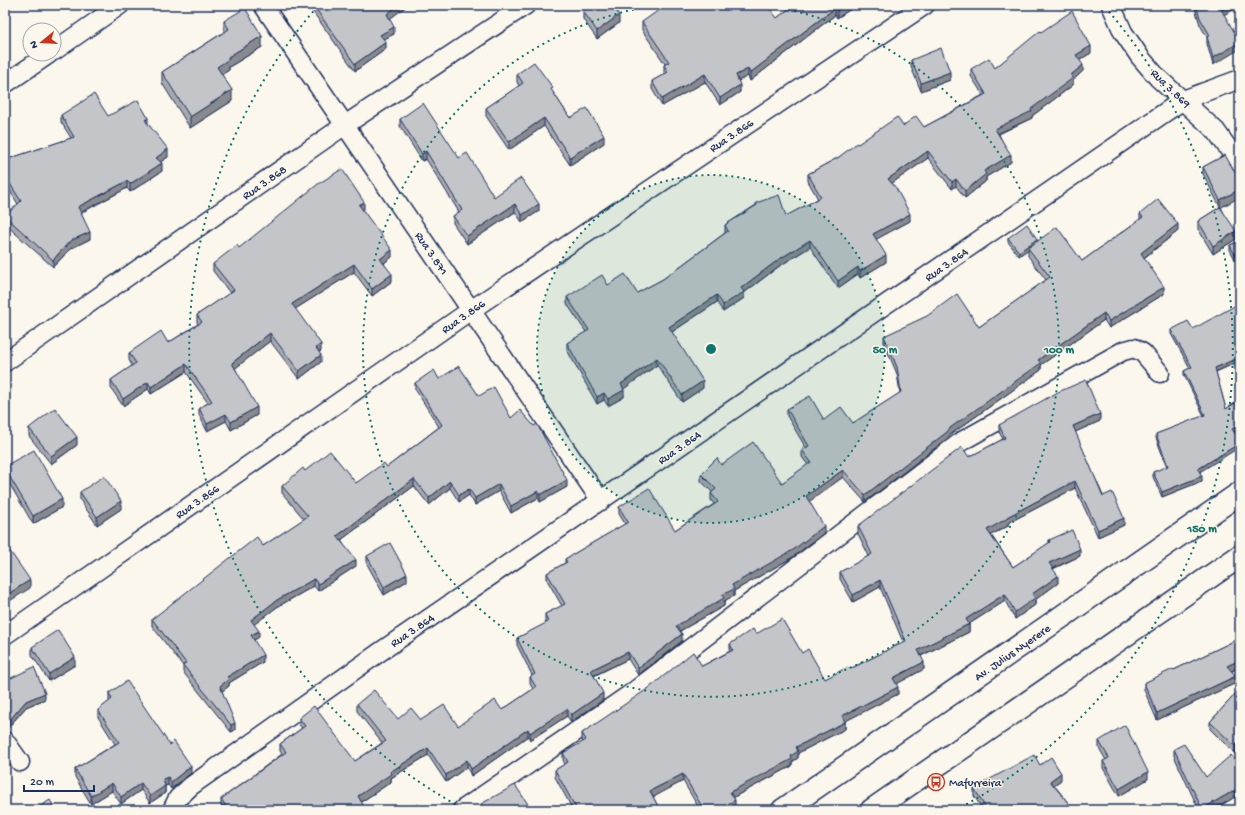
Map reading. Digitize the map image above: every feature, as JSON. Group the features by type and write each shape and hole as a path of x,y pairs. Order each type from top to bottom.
{"main road":[{"name":"Av. Julius Nyerere","path":"783,810 1240,493"},
{"path":"872,810 1240,556"}],"street":[{"path":"62,45 120,5"},
{"name":"Rua 3.871","path":"264,5 601,501"},
{"name":"Rua 3.868","path":"5,362 345,125 526,5"},
{"name":"Rua 3.866","path":"5,635 471,310 925,5"},
{"name":"Rua 3.869","path":"1111,5 1124,32 1140,57 1158,78 1184,100 1216,131 1240,165"},
{"path":"5,84 37,62"},
{"name":"Rua 3.864","path":"175,804 191,786 380,652 1184,100 1240,78"},
{"path":"462,810 629,695 962,441 1123,351 1134,348 1143,353 1160,373"},
{"path":"5,741 20,762"}],"building":[{"path":"313,5 399,5 387,14 394,27 380,35 386,42 355,64"},
{"path":"591,5 612,5 619,15 597,31 583,11"},
{"path":"666,5 767,5 777,18 794,5 846,5 837,11 835,8 750,73 748,69 736,75 740,85 720,98 705,74 662,99 652,81 668,72 664,65 669,62 642,22"},
{"path":"1196,5 1230,5 1221,9 1240,42 1213,58 1207,37 1210,35 1200,18"},
{"path":"245,8 262,36 228,57 229,59 217,67 232,90 190,117 162,72 229,29 224,21"},
{"path":"1072,11 1091,46 1076,55 1083,65 1071,75 1073,78 1031,109 1032,111 995,129 1011,155 984,171 986,174 965,191 956,179 952,182 928,151 888,179 896,188 910,214 873,234 886,255 860,271 858,267 838,281 810,240 778,260 741,288 744,292 723,305 717,295 669,327 703,381 682,395 657,358 621,384 624,390 608,399 604,393 597,397 567,343 589,330 567,297 602,275 608,285 625,274 637,293 663,279 728,231 725,225 757,205 756,203 779,195 786,216 821,197 808,174 839,157 857,143 858,144 897,117 903,126 916,116 924,127 986,94 971,69 989,58 995,68 1040,31 1041,32"},
{"path":"941,48 950,72 921,83 911,60"},
{"path":"534,62 553,88 551,89 570,118 587,108 604,136 570,157 544,118 509,142 486,108 523,83 517,74"},
{"path":"94,94 108,116 138,100 148,118 145,120 168,149 156,158 162,163 130,184 127,181 78,207 90,232 70,241 53,260 5,216 21,201 5,176 5,160 74,137 61,115"},
{"path":"423,103 459,158 467,153 494,197 521,178 539,204 522,215 515,204 467,236 453,216 462,210 426,151 422,154 400,119"},
{"path":"1225,155 1240,181 1240,189 1220,200 1203,167"},
{"path":"342,169 364,202 359,205 392,250 380,259 392,274 372,289 354,264 292,304 321,344 316,348 321,355 299,371 270,333 232,363 257,407 231,422 226,414 207,424 199,408 212,401 186,364 151,387 148,382 123,399 111,380 136,363 129,353 161,331 168,343 202,322 197,315 234,290 213,264 237,245 239,248 318,184"},
{"path":"1158,199 1178,224 1141,253 1164,287 1109,321 1104,313 1038,360 1041,363 950,428 947,432 865,495 843,470 806,496 824,526 793,550 732,585 734,589 722,595 724,598 676,626 682,634 638,668 628,652 591,670 603,693 571,715 567,709 530,733 528,729 471,769 467,760 446,775 428,748 390,772 391,774 358,796 366,810 229,810 221,799 286,752 280,744 305,726 299,718 314,706 355,761 386,741 357,704 374,690 398,719 411,708 421,720 444,705 458,726 495,700 502,710 536,687 530,677 535,674 517,638 548,622 545,614 565,604 547,573 567,562 565,559 628,522 619,507 649,488 675,530 718,502 711,493 716,489 701,474 717,458 721,465 753,442 782,483 811,462 802,450 809,446 787,409 810,396 824,420 841,407 853,423 901,392 897,367 884,336 927,316 957,294 979,327 1050,277 1028,248 1057,227 1082,261 1143,217 1140,214"},
{"path":"1220,207 1236,231 1213,246 1198,221"},
{"path":"1027,224 1037,239 1019,252 1008,238"},
{"path":"1240,241 1240,264 1230,245"},
{"path":"1240,282 1240,290 1236,284"},
{"path":"1240,303 1240,357 1215,368 1226,409 1240,400 1240,424 1232,429 1240,443 1198,469 1202,476 1162,492 1153,472 1168,466 1156,434 1205,415 1184,371 1192,367 1171,330 1188,321 1193,329"},
{"path":"459,366 479,396 494,387 511,418 520,410 534,426 537,424 567,480 540,495 538,491 511,506 499,484 475,498 469,489 459,495 450,481 429,498 414,479 337,536 356,560 318,584 314,579 277,600 251,620 259,631 251,635 263,655 227,677 229,679 220,686 235,723 231,725 183,665 186,663 152,619 257,537 263,546 308,516 282,486 303,468 305,471 330,451 356,483 384,463 387,467 442,425 415,383 434,370 439,379"},
{"path":"1086,380 1100,414 1073,426 1103,496 1112,492 1124,518 1098,530 1075,481 1007,517 1008,518 987,530 1013,567 1050,542 1049,540 1072,530 1080,549 1049,563 1058,576 1032,594 1035,598 1015,612 1005,594 966,619 969,624 918,650 924,662 893,678 898,687 842,716 845,722 796,747 798,751 791,756 792,759 730,792 735,800 717,810 704,810 683,774 650,791 660,810 577,810 555,770 568,762 563,753 586,740 582,733 649,688 693,652 702,666 733,650 730,644 753,629 756,634 782,619 802,653 808,649 825,679 848,667 850,669 906,641 880,580 853,595 840,572 872,554 858,526 962,447 969,457 1005,438 999,425 1058,392"},
{"path":"55,408 77,437 51,456 29,428"},
{"path":"34,450 62,499 33,516 5,469 5,466"},
{"path":"104,476 121,501 97,517 80,492"},
{"path":"5,482 8,486 5,489"},
{"path":"390,543 407,574 384,587 367,556"},
{"path":"5,544 30,580 5,596"},
{"path":"58,630 75,657 49,674 32,647"},
{"path":"1240,638 1240,660 1227,666 1236,676 1157,713 1144,683"},
{"path":"34,667 45,693 26,701 7,723 5,721 5,681"},
{"path":"127,681 170,745 174,741 191,766 171,782 168,777 163,779 165,786 150,796 141,783 121,797 112,783 91,796 75,769 119,742 98,710 112,699 109,693"},
{"path":"1240,689 1240,740 1235,746 1210,722"},
{"path":"1125,725 1148,772 1119,789 1103,761 1109,758 1099,741"},
{"path":"1184,744 1206,777 1231,755 1240,766 1240,796 1235,790 1202,809 1174,749"},
{"path":"1034,755 1040,765 1051,757 1061,773 1050,781 1074,810 987,810 974,788"},
{"path":"515,785 532,810 479,810 483,808 481,804"},
{"path":"50,800 56,810 35,810"},
{"path":"418,804 421,810 408,810"}],"place":[{"name":"Mafurreira","path":"936,782"}]}
